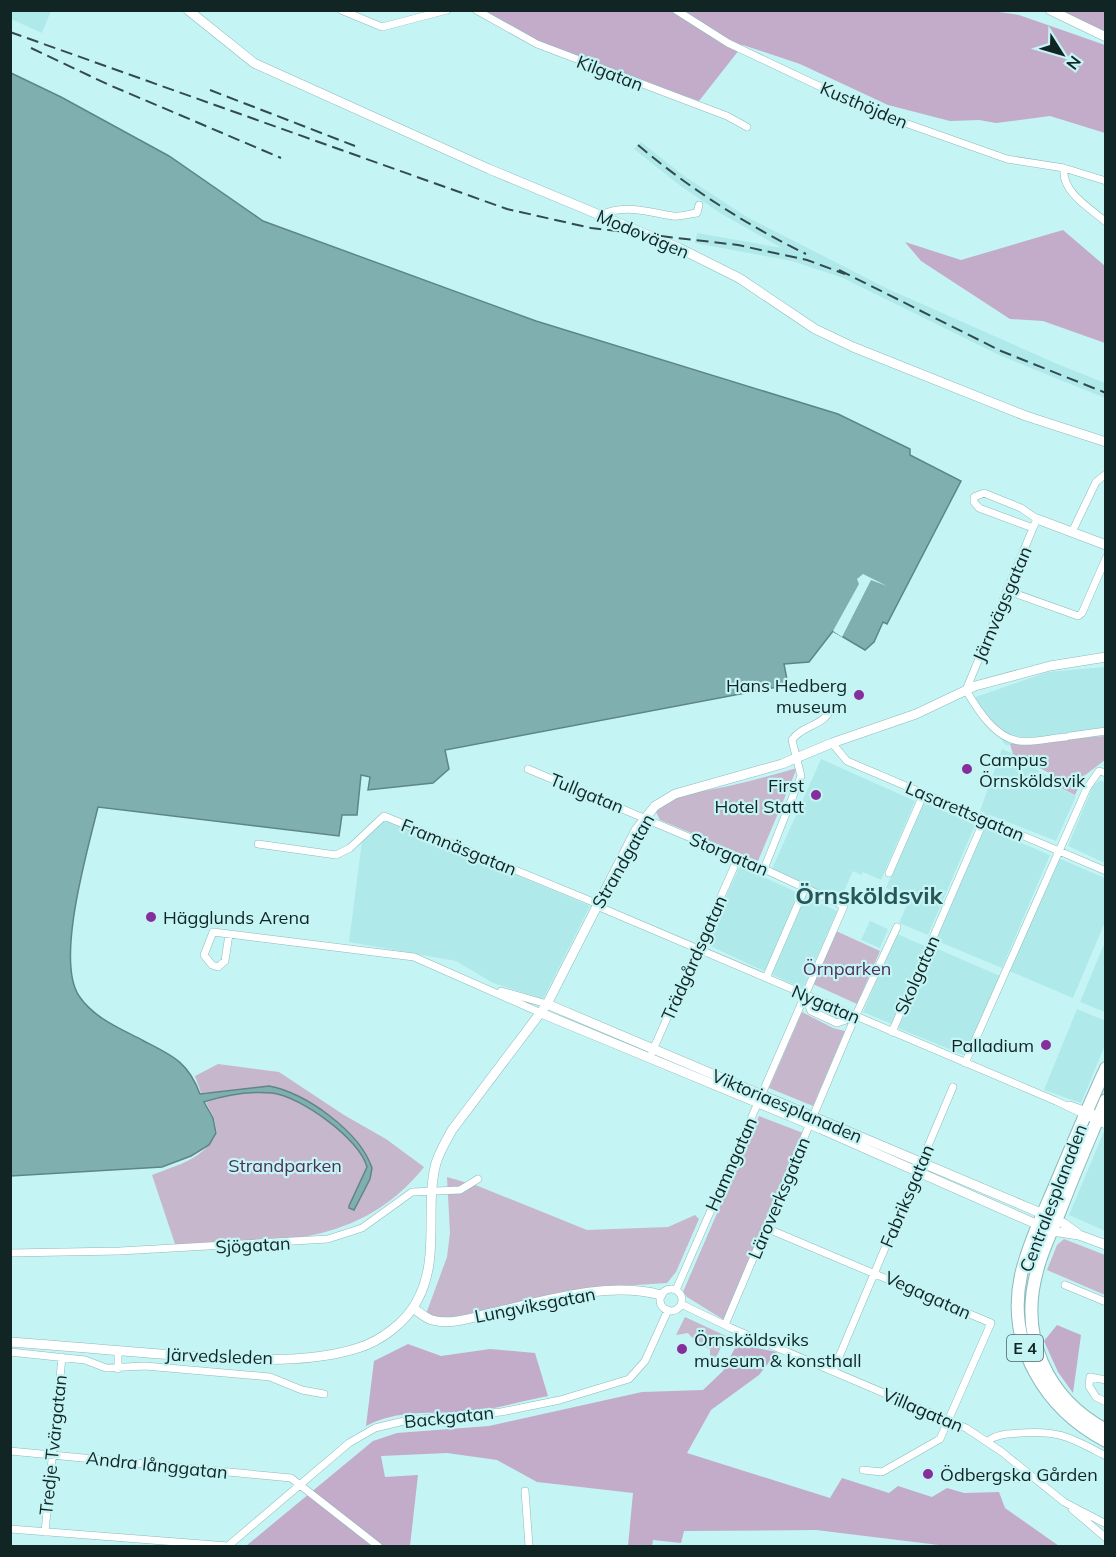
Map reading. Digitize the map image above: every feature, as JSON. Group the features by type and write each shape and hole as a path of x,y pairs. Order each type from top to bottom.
{"highway":[{"name":"Centralesplanaden","path":"1106,1068 1096,1118 1054,1226 1034,1286 1031,1331 1043,1366 1059,1392 1081,1414 1106,1430"},
{"name":"Centralesplanaden","path":"1106,1100 1041,1220 1023,1268 1019,1294 1019,1322 1033,1370 1051,1400 1075,1423 1106,1441"}],"main road":[{"name":"Modovägen","path":"188,10 225,43 254,63 277,75 599,216 679,248 739,278 815,329 853,347 1026,416 1106,442"},
{"path":"1050,10 1106,37"},
{"path":"1037,519 1106,545"},
{"name":"Strandgatan","path":"413,1308 430,1265 432,1190 436,1162 452,1130 547,1004 636,830 650,820 655,806 675,794 760,771 916,714 966,690 1050,666 1106,657"},
{"name":"Viktoriaesplanaden","path":"547,1004 759,1100 813,1121 1054,1226 1106,1245"},
{"name":"Viktoriaesplanaden","path":"541,1013 651,1053"},
{"name":"Lungviksgatan","path":"413,1308 432,1320 449,1323 546,1300 603,1292 641,1290 661,1295"},
{"name":"Järvedsleden","path":"10,1342 249,1360 333,1354 360,1348 382,1336 400,1323 413,1308"}],"street":[{"path":"340,10 382,27 447,10"},
{"name":"Kilgatan","path":"476,10 537,44 727,116 747,127"},
{"name":"Kusthöjden","path":"676,10 728,44 874,112 1007,159 1064,168 1106,181"},
{"path":"1064,168 1065,181 1073,194 1106,222"},
{"path":"599,216 613,208 646,210 676,216 697,213 699,205"},
{"path":"1072,532 1096,482 1106,474"},
{"path":"1033,528 979,508 974,498 984,493 1021,508 1037,519"},
{"name":"Järnvägsgatan","path":"966,690 1037,519"},
{"path":"1008,591 1078,616 1082,613 1106,558"},
{"path":"966,690 982,714 1003,735 1018,741 1106,731"},
{"path":"764,869 801,776 798,758 792,743 793,737 823,721 832,707"},
{"name":"Lasarettsgatan","path":"832,743 847,761 1106,871"},
{"name":"Tullgatan","path":"528,769 650,820"},
{"path":"965,1063 1057,851 1092,779 1099,771 1106,773"},
{"path":"889,873 924,793"},
{"name":"Framnäsgatan","path":"258,844 336,855 350,848 384,816 597,905"},
{"name":"Skolgatan","path":"892,1032 985,818"},
{"name":"Storgatan","path":"650,820 844,906"},
{"name":"Trädgårdsgatan","path":"651,1053 738,858"},
{"path":"766,978 805,888"},
{"name":"Nygatan","path":"597,905 1096,1118"},
{"name":"Hamngatan","path":"676,1290 844,906"},
{"name":"Läroverksgatan","path":"725,1325 855,1017 897,927"},
{"path":"213,932 229,934 225,961 218,966 212,965 204,955 213,932"},
{"name":"Viktoriaesplanaden","path":"229,934 414,957 490,988 541,1013"},
{"name":"Viktoriaesplanaden","path":"490,988 547,1004"},
{"path":"805,995 811,1011 837,1023 855,1017"},
{"name":"Fabriksgatan","path":"834,1371 953,1087"},
{"name":"Sjögatan","path":"10,1253 120,1251 328,1239 362,1228 412,1192 460,1190 478,1179"},
{"name":"Vegagatan","path":"766,1227 875,1271 991,1323 949,1420"},
{"path":"1065,1285 1106,1302"},
{"path":"666,1290 676,1290 681,1297 681,1304 677,1309 668,1310 662,1306 661,1295 666,1290"},
{"path":"681,1304 725,1325"},
{"name":"Backgatan","path":"228,1546 349,1443 381,1425 408,1420 501,1413 560,1400 628,1379 645,1361 668,1310"},
{"name":"Villagatan","path":"725,1325 949,1420 988,1441 1064,1502 1106,1524"},
{"path":"118,1351 118,1369"},
{"path":"10,1352 62,1358 118,1369 145,1366 270,1377 302,1390 324,1394"},
{"name":"Tredje Tvärgatan","path":"45,1532 62,1358"},
{"path":"1106,1380 1090,1377 1089,1386 1096,1397 1106,1402"},
{"path":"863,1470 882,1472 937,1442 944,1434 949,1420"},
{"path":"988,1441 994,1436 1005,1434 1055,1432 1106,1456"},
{"name":"Andra långgatan","path":"10,1451 291,1478 378,1546"},
{"path":"525,1491 529,1546"},
{"path":"1064,1502 1106,1538"},
{"path":"10,1529 228,1546"}],"shaded area":[{"path":"985,10 1019,15 1105,45 1105,133 1050,116 996,123 979,120 950,121 888,105 800,64 743,45 699,101 537,44 476,11"},
{"path":"10,11 51,11 42,33 11,19"},
{"path":"1050,11 1105,11 1105,37"},
{"path":"11,73 61,97 169,156 263,221 536,321 838,414 910,449 910,455 961,481 887,624 883,622 874,642 865,650 833,631 809,662 784,664 788,685 445,750 449,769 433,783 368,790 370,777 361,775 357,815 342,815 339,836 98,807 81,876 72,931 70,957 73,979 79,996 107,1022 177,1060 190,1074 200,1094 269,1086 299,1096 330,1116 356,1141 366,1154 372,1168 370,1179 354,1210 349,1206 367,1167 362,1156 341,1132 313,1110 284,1096 272,1093 238,1094 204,1102 213,1118 216,1133 209,1145 191,1156 162,1167 11,1176"},
{"path":"641,142 684,176 747,217 888,289 1105,383 1105,398 999,355 843,278 792,261 695,243 697,233 782,248 720,213 678,184 634,149"},
{"path":"1063,230 1105,266 1105,343 1043,321 1010,319 921,261 905,242 961,260"},
{"path":"1105,667 1105,736 1048,744 1006,745 967,700 1048,672"},
{"path":"1002,749 1020,757 1022,761 1048,776 1047,782 1076,796 1056,841 980,811"},
{"path":"821,759 915,801 881,880 863,872 861,875 853,871 840,900 772,869"},
{"path":"1100,780 1105,782 1105,863 1068,846 1093,786"},
{"path":"923,802 975,825 928,935 899,923 910,898 886,888"},
{"path":"384,819 590,906 543,999 493,983 456,961 349,942 362,841"},
{"path":"983,827 1050,855 1002,968 935,940"},
{"path":"1056,857 1105,878 1105,922 1073,998 1007,970"},
{"path":"740,866 837,911 803,989 704,943"},
{"path":"870,921 888,929 880,948 861,940"},
{"path":"897,934 927,947 892,1024 863,1012"},
{"path":"1105,942 1105,1012 1080,1002"},
{"path":"933,947 1000,976 966,1056 898,1028"},
{"path":"1077,1009 1106,1021 1105,1045 1081,1103 1044,1090"},
{"path":"1106,1129 1105,1231 1069,1215"},
{"path":"1057,1325 1081,1335 1073,1393 1058,1372 1044,1341"},
{"path":"408,1344 441,1356 490,1349 535,1353 548,1396 476,1411 415,1413 390,1417 366,1426 374,1361"},
{"path":"737,1344 777,1352 759,1375 711,1410 687,1453 830,1498 842,1478 889,1493 898,1486 932,1497 947,1488 964,1493 999,1492 1005,1508 1059,1546 947,1546 816,1530 684,1531 681,1543 653,1540 652,1546 628,1546 633,1493 537,1482 497,1460 447,1453 381,1456 385,1477 418,1475 410,1546 246,1546 373,1441 397,1433 489,1426 642,1392 703,1390 723,1371"}],"green space":[{"path":"1105,736 1105,760 1084,776 1075,795 1049,782 1051,774 1013,754 1010,744"},
{"path":"797,768 758,861 660,820 656,812 682,796"},
{"name":"Örnparken","path":"836,931 880,951 857,1004 813,984"},
{"path":"802,1012 833,1028 845,1031 813,1106 769,1088"},
{"name":"Strandparken","path":"218,1064 279,1072 344,1115 386,1139 424,1167 399,1194 371,1213 342,1227 311,1236 279,1241 176,1247 152,1175 197,1155 217,1133 214,1118 206,1103 217,1098 215,1092 201,1093 195,1076"},
{"path":"759,1116 803,1133 724,1320 687,1297 683,1292"},
{"path":"447,1177 478,1186 587,1230 668,1227 695,1215 699,1219 676,1272 667,1283 621,1286 449,1320 426,1314 447,1257 450,1233"},
{"path":"1064,1239 1105,1255 1105,1295 1047,1270 1057,1245"},
{"path":"685,1317 726,1336 716,1358 710,1355 710,1349 697,1343 688,1333 676,1335"}],"pier":[{"path":"863,574 887,586 871,580 842,637 833,631 859,584 857,579"}],"railway":[{"path":"10,32 507,209 591,228 738,245 807,260 845,274"},
{"path":"31,48 107,84 281,158"},
{"path":"210,90 355,146"},
{"path":"638,145 719,205 761,231 806,254"},
{"path":"839,270 1001,351 1106,393"}],"place":[{"name":"Hans Hedberg museum","path":"859,695"},
{"name":"Campus Örnsköldsvik","path":"967,769"},
{"name":"First Hotel Statt","path":"816,795"},
{"name":"Hägglunds Arena","path":"151,917"},
{"name":"Palladium","path":"1046,1045"},
{"name":"Örnsköldsviks museum & konsthall","path":"682,1349"},
{"name":"Ödbergska Gården","path":"928,1474"}],"district":[{"name":"Örnsköldsvik","path":"869,895"}]}
